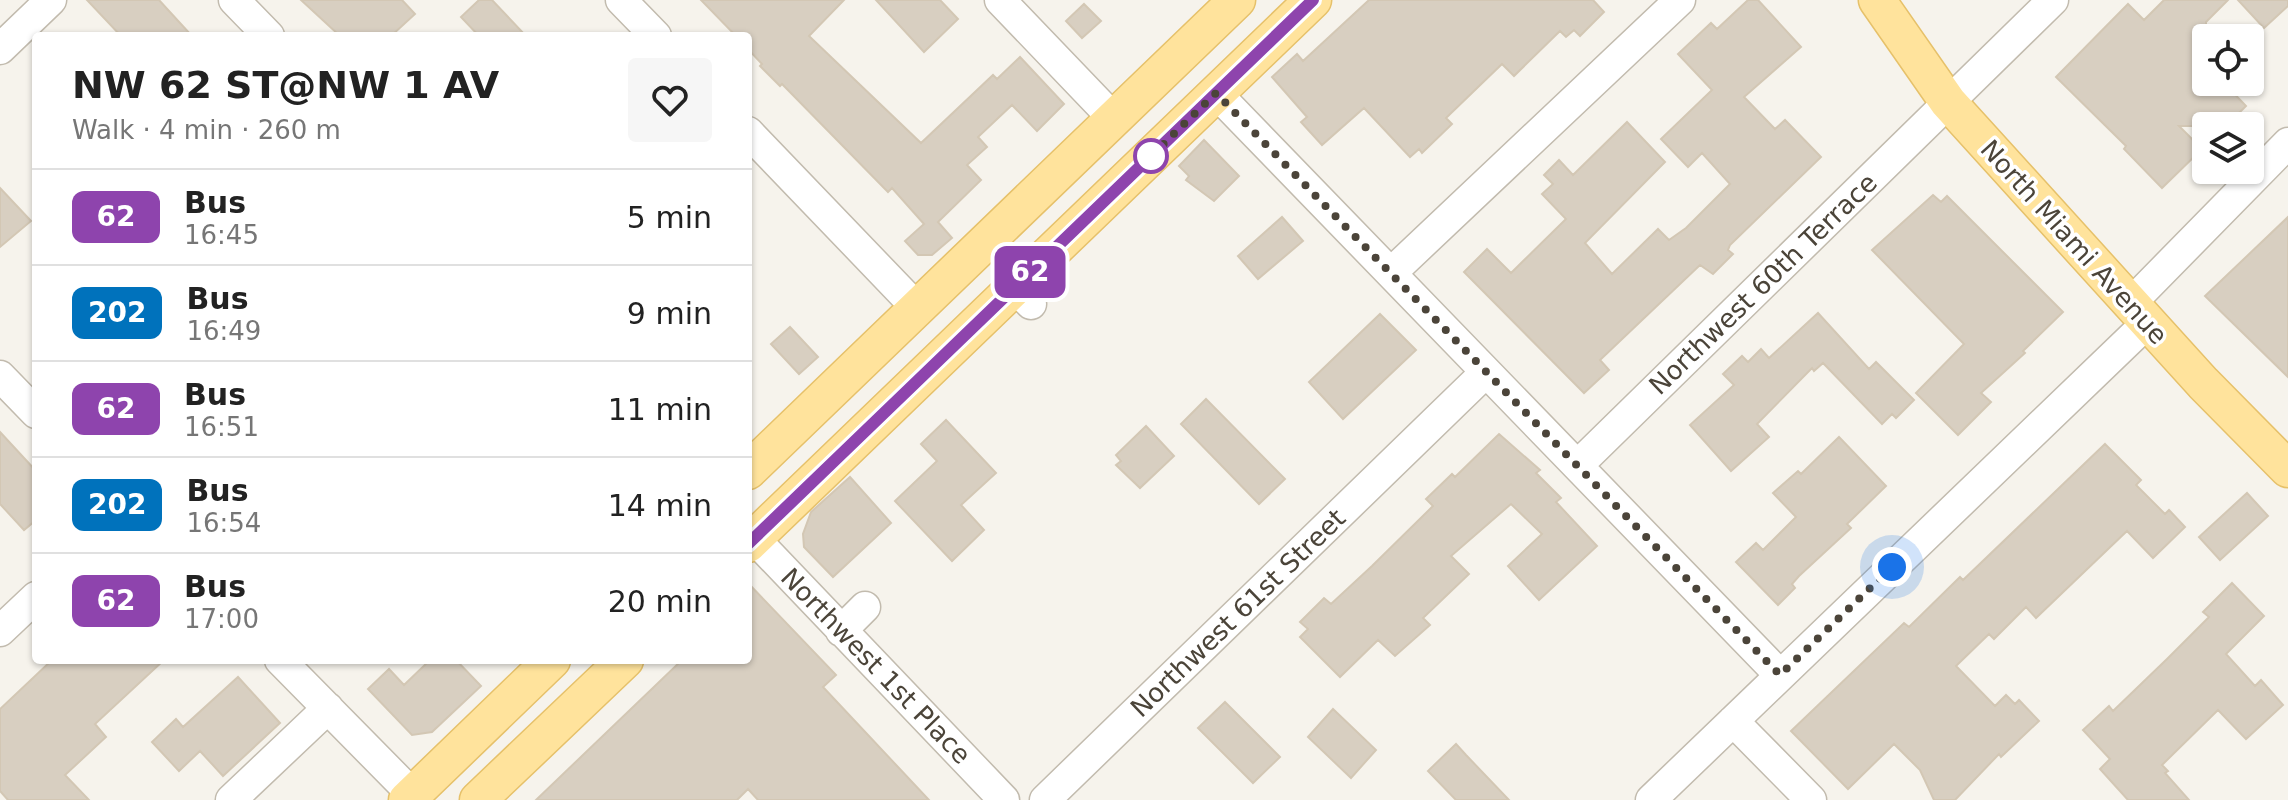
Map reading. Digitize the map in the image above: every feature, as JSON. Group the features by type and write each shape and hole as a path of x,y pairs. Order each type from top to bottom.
{"main road":[{"path":"752,467 1237,0"},
{"name":"North Miami Avenue","path":"1877,0 1948,102 2138,314 2288,469"},
{"path":"752,536 1023,296 1295,6"},
{"path":"413,798 548,664"},
{"path":"478,800 621,664"}],"street":[{"path":"0,49 51,0"},
{"path":"234,0 265,32"},
{"path":"621,0 652,32"},
{"path":"1391,273 1680,0"},
{"name":"Northwest 60th Terrace","path":"1578,465 2053,0"},
{"path":"1002,14 1114,119"},
{"path":"1216,93 1780,675"},
{"path":"752,136 917,308"},
{"path":"1651,800 1780,675 2138,314 2288,143"},
{"name":"Northwest 61st Street","path":"1045,800 1485,373"},
{"path":"0,376 32,409"},
{"name":"Northwest 1st Place","path":"752,540 1004,800"},
{"path":"0,631 32,601"},
{"path":"841,631 865,607"},
{"path":"284,664 413,798"},
{"path":"231,800 328,708"},
{"path":"1733,721 1811,800"}],"building":[{"path":"87,0 159,0 188,32 117,32"},
{"path":"301,0 402,0 415,14 395,32 336,32"},
{"path":"479,0 492,0 522,32 475,32 461,17"},
{"path":"701,0 844,0 809,36 921,143 993,75 997,79 1020,57 1064,104 1037,131 1012,105 978,137 987,147 967,165 981,180 938,222 952,238 932,255 918,255 905,241 924,224 892,188 888,192 782,84 780,86 760,66 762,64 752,53 752,32 732,32"},
{"path":"876,0 940,0 958,19 924,52"},
{"path":"1369,0 1593,0 1604,12 1580,36 1574,30 1566,37 1560,31 1514,76 1502,64 1446,118 1452,124 1422,153 1419,149 1410,157 1364,108 1322,145 1301,122 1307,117 1272,77 1297,54 1303,61"},
{"path":"1748,0 1758,0 1801,47 1744,97 1775,129 1785,120 1821,157 1730,245 1728,250 1733,254 1713,274 1700,265 1600,360 1609,370 1584,393 1464,272 1487,249 1511,273 1566,219 1542,194 1553,184 1544,175 1559,160 1573,175 1627,122 1665,162 1585,243 1612,274 1658,229 1669,240 1686,228 1730,184 1702,153 1688,167 1661,139 1712,90 1678,54 1711,23 1717,29"},
{"path":"2164,0 2228,0 2206,24 2192,24 2192,96 2236,96 2246,106 2240,112 2192,112 2192,126 2179,126 2192,139 2192,159 2162,188 2124,149 2126,146 2056,77 2128,4 2144,20"},
{"path":"2238,0 2288,0 2288,6 2264,28 2264,24 2260,24"},
{"path":"1084,4 1101,21 1082,38 1066,21"},
{"path":"1204,140 1239,176 1214,201 1186,180 1189,176 1179,166"},
{"path":"0,188 31,221 0,247"},
{"path":"1933,195 1941,202 1947,196 2063,312 2023,351 2025,353 1981,393 1991,402 1958,435 1916,393 1964,344 1872,250"},
{"path":"1282,217 1303,241 1258,279 1238,256"},
{"path":"2288,217 2288,377 2205,296"},
{"path":"1818,313 1869,369 1876,362 1914,400 1896,418 1892,414 1882,424 1823,363 1814,371 1812,368 1757,424 1769,437 1731,471 1690,425 1734,385 1723,374 1742,356 1748,362 1761,349 1769,358"},
{"path":"1380,314 1416,350 1343,419 1309,382"},
{"path":"790,327 818,357 799,374 771,344"},
{"path":"1206,399 1285,479 1259,504 1181,424"},
{"path":"946,420 996,473 961,505 984,530 952,561 895,501 937,461 921,444"},
{"path":"1146,426 1174,456 1140,488 1116,465 1121,461 1116,455"},
{"path":"0,432 32,467 32,523 24,530 0,504"},
{"path":"1499,434 1540,470 1536,473 1561,498 1556,502 1597,546 1539,600 1508,566 1542,534 1511,504 1451,556 1469,574 1423,618 1430,625 1395,656 1378,640 1340,677 1300,637 1308,629 1300,622 1324,598 1331,604 1372,566 1433,506 1426,499 1452,474 1455,477"},
{"path":"1839,437 1886,486 1847,524 1851,528 1799,576 1792,584 1795,588 1778,605 1736,562 1756,543 1763,550 1796,517 1773,493 1798,471 1801,474"},
{"path":"2105,444 2141,480 2136,485 2165,514 2169,510 2185,527 2153,558 2127,531 2036,618 2026,607 1994,639 1989,634 1956,666 1995,706 2006,695 2015,704 2019,700 2039,721 2001,757 1999,754 1955,800 1934,800 1920,770 1894,744 1848,789 1791,731 1904,623 1909,627 1960,577 1963,580"},
{"path":"850,477 891,523 833,577 804,547 803,534 811,512"},
{"path":"2247,493 2268,516 2220,560 2199,537"},
{"path":"2232,583 2264,616 2226,654 2255,686 2261,680 2283,705 2246,739 2218,710 2162,765 2168,771 2165,773 2189,800 2128,800 2100,769 2110,759 2083,730 2109,706 2113,711 2167,659 2209,617 2203,612"},
{"path":"752,587 836,675 823,687 929,800 758,800 748,789 737,800 536,800 678,664 752,664"},
{"path":"48,664 160,664 95,724 106,737 65,775 89,800 8,800 0,791 0,709"},
{"path":"426,664 460,664 481,686 432,732 412,735 368,689 389,669 404,685"},
{"path":"238,677 280,723 223,776 200,751 179,771 152,742 176,719 183,727"},
{"path":"1225,702 1280,757 1253,783 1198,728"},
{"path":"1333,709 1376,750 1351,778 1308,737"},
{"path":"1456,744 1509,800 1456,800 1428,771"}],"bus line":[{"name":"62","path":"752,540 1313,0"}],"route":[{"path":"1151,156 1147,160 1216,93 1780,675 1892,567"}]}
